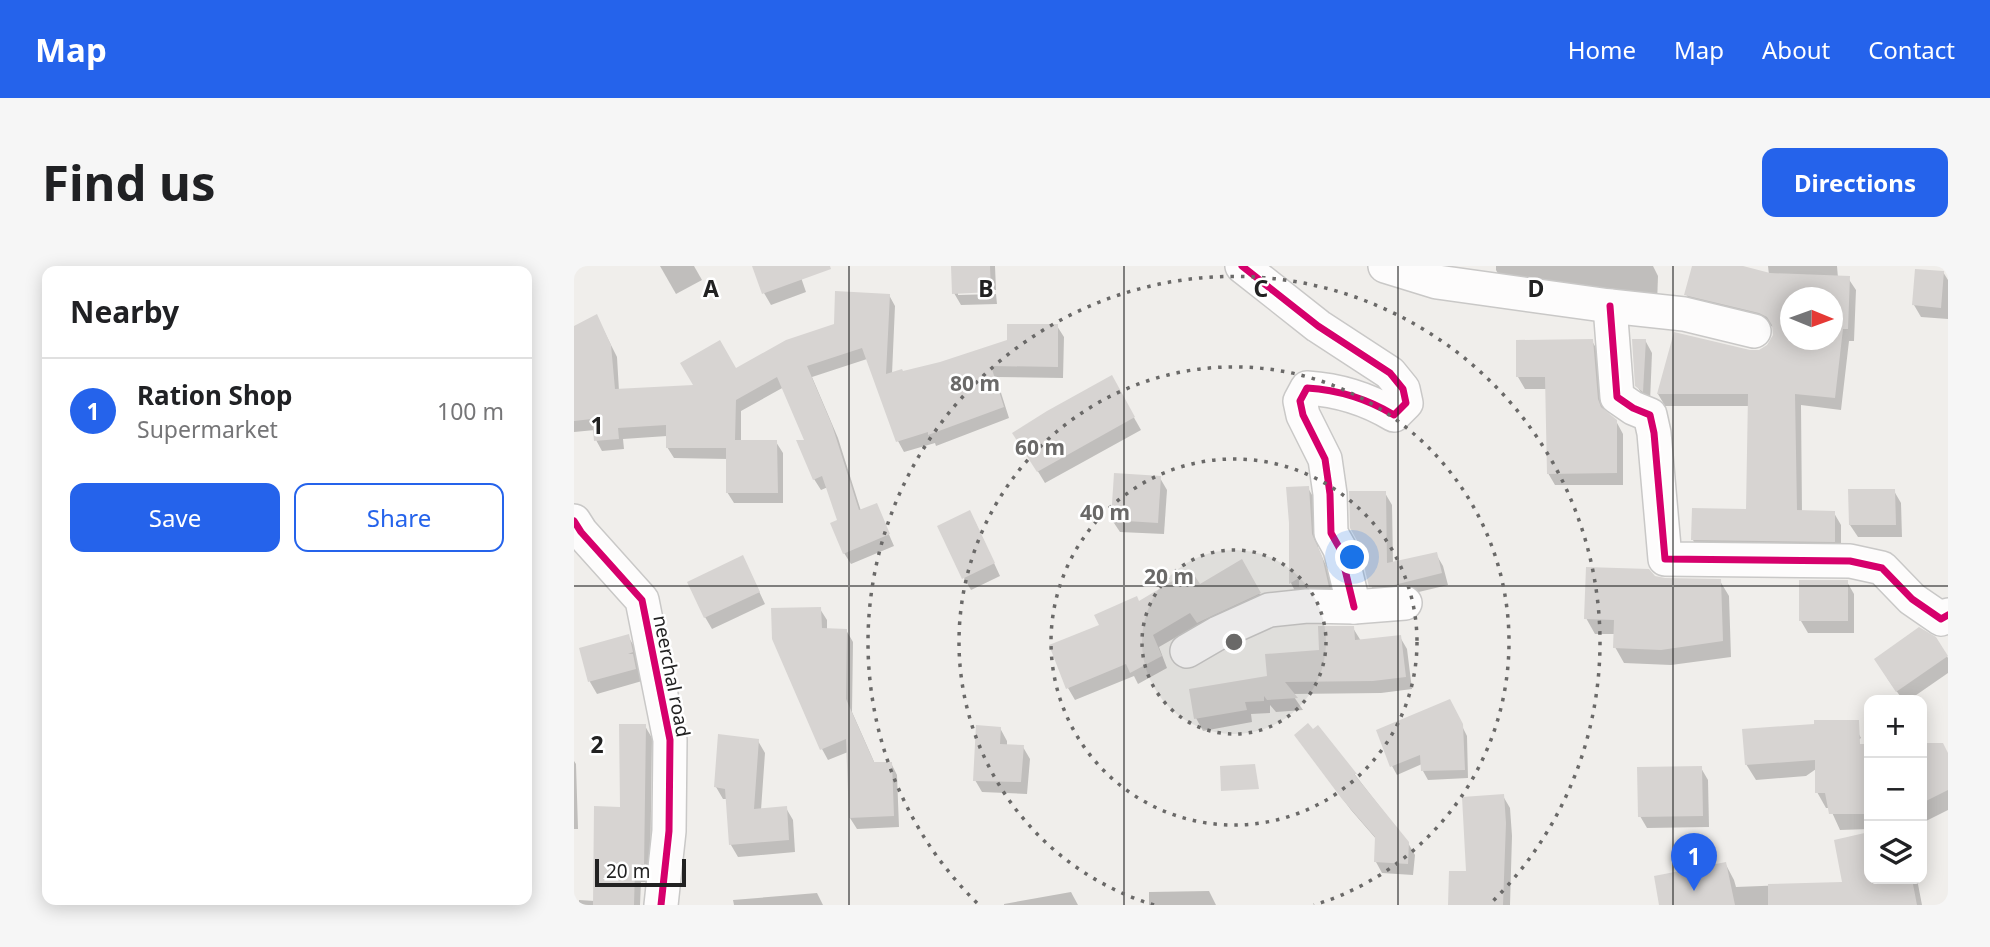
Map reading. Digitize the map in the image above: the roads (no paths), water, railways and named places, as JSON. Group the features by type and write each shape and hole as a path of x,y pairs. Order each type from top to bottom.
{"street":[{"path":"1242,266 1318,326 1390,373 1403,389 1406,403 1394,415 1360,398 1326,390 1307,388 1300,401 1303,415 1325,459 1331,533 1340,549 1354,607"},
{"path":"1385,266 1437,282 1485,277 1610,306 1684,314 1754,331"},
{"path":"1610,306 1617,397 1650,415 1654,433 1665,559 1850,561 1882,568 1912,599 1941,619 1948,615"},
{"name":"neerchal road","path":"574,521 642,600 670,740 669,831 661,905"},
{"path":"1187,650 1269,610 1405,603"}],"place":[{"name":"Ration Shop","path":"1694,891"}]}
